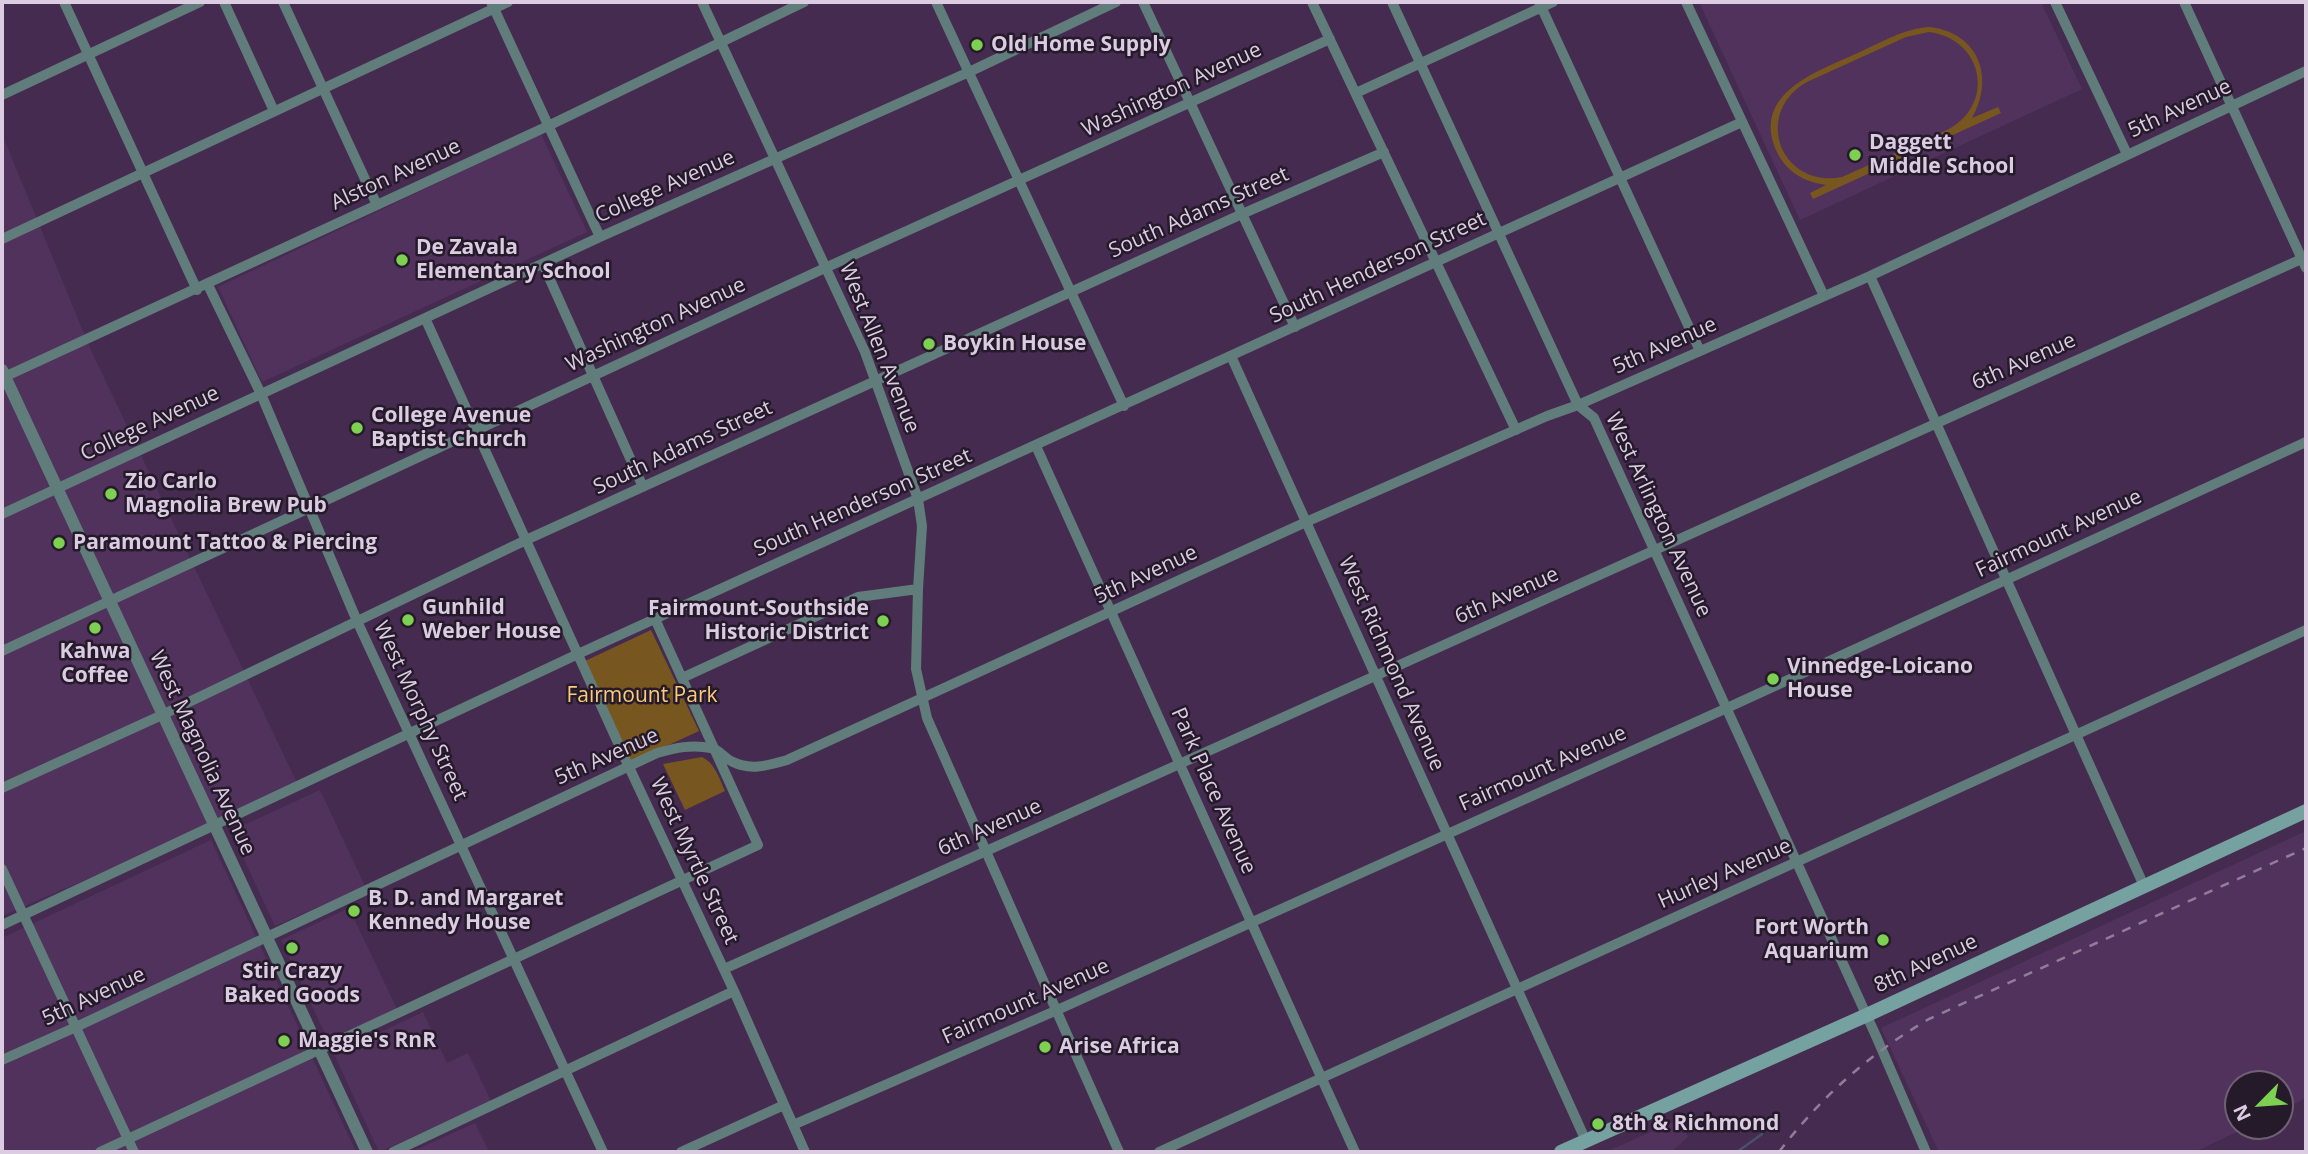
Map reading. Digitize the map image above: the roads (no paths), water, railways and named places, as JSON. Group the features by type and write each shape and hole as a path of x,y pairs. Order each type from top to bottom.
{"main road":[{"name":"8th Avenue","path":"1561,1152 1867,1015 2306,811"}],"street":[{"path":"64,2 197,290"},
{"path":"2,95 200,2"},
{"path":"224,2 274,111"},
{"path":"282,2 377,205"},
{"path":"2,239 322,89 492,5 508,2"},
{"name":"West Allen Avenue","path":"702,2 876,382 918,499 922,526 916,669 927,718 1119,1152"},
{"name":"Alston Avenue","path":"3,375 208,285 548,126 804,2"},
{"path":"936,2 1124,406"},
{"name":"College Avenue","path":"2,514 600,237 969,72 1116,2"},
{"path":"1143,2 1295,327"},
{"path":"1312,2 1516,430"},
{"name":"West Arlington Avenue","path":"1391,2 1578,405 1594,418 1867,1015 1926,1152"},
{"path":"1356,93 1541,4 1553,2"},
{"path":"1686,2 1824,296"},
{"path":"2055,2 2127,155"},
{"path":"2184,2 2305,261"},
{"path":"1541,4 1700,351"},
{"path":"492,5 600,237"},
{"name":"Washington Avenue","path":"2,651 825,268 1330,39"},
{"name":"5th Avenue","path":"2,1060 657,753 695,746 714,748 733,762 749,767 787,761 1306,522 1870,276 2306,71"},
{"name":"South Henderson Street","path":"2,925 578,654 1742,122"},
{"name":"South Adams Street","path":"2,788 162,715 526,540 1384,152"},
{"name":"6th Avenue","path":"724,969 1936,423 2305,261"},
{"path":"543,264 643,487"},
{"path":"1870,276 2144,886"},
{"name":"West Morphy Street","path":"208,285 261,394 357,621 603,1152"},
{"name":"West Myrtle Street","path":"425,318 724,969 805,1152"},
{"name":"West Richmond Avenue","path":"1231,356 1586,1141"},
{"name":"West Magnolia Avenue","path":"3,375 367,1152"},
{"name":"Fairmount Avenue","path":"793,1125 1055,1011 1727,708 2306,442"},
{"name":"Park Place Avenue","path":"1037,446 1355,1152"},
{"path":"682,678 858,597 918,589"},
{"path":"100,1152 758,845 655,619"},
{"name":"Hurley Avenue","path":"1159,1152 2306,630"},
{"path":"2,869 134,1152"},
{"path":"393,1152 734,991"},
{"path":"681,1152 784,1105"}],"waterway":[{"path":"1737,1152 1762,1134"}],"railway":[{"path":"1779,1152 1847,1078 1886,1047 1929,1019 2306,848"}],"place":[{"name":"Old Home Supply","path":"977,45"},
{"name":"Daggett Middle School","path":"1855,155"},
{"name":"De Zavala Elementary School","path":"402,260"},
{"name":"Boykin House","path":"929,344"},
{"name":"College Avenue Baptist Church","path":"357,428"},
{"name":"Zio Carlo Magnolia Brew Pub","path":"111,494"},
{"name":"Paramount Tattoo & Piercing","path":"59,543"},
{"name":"Gunhild Weber House","path":"408,620"},
{"name":"Fairmount-Southside Historic District","path":"883,621"},
{"name":"Kahwa Coffee","path":"95,628"},
{"name":"Vinnedge-Loicano House","path":"1773,679"},
{"name":"B. D. and Margaret Kennedy House","path":"354,911"},
{"name":"Fort Worth Aquarium","path":"1883,940"},
{"name":"Stir Crazy Baked Goods","path":"292,948"},
{"name":"Maggie's RnR","path":"284,1041"},
{"name":"Arise Africa","path":"1045,1047"},
{"name":"8th & Richmond","path":"1598,1124"}],"park label":[{"name":"Fairmount Park","path":"642,696"}]}
